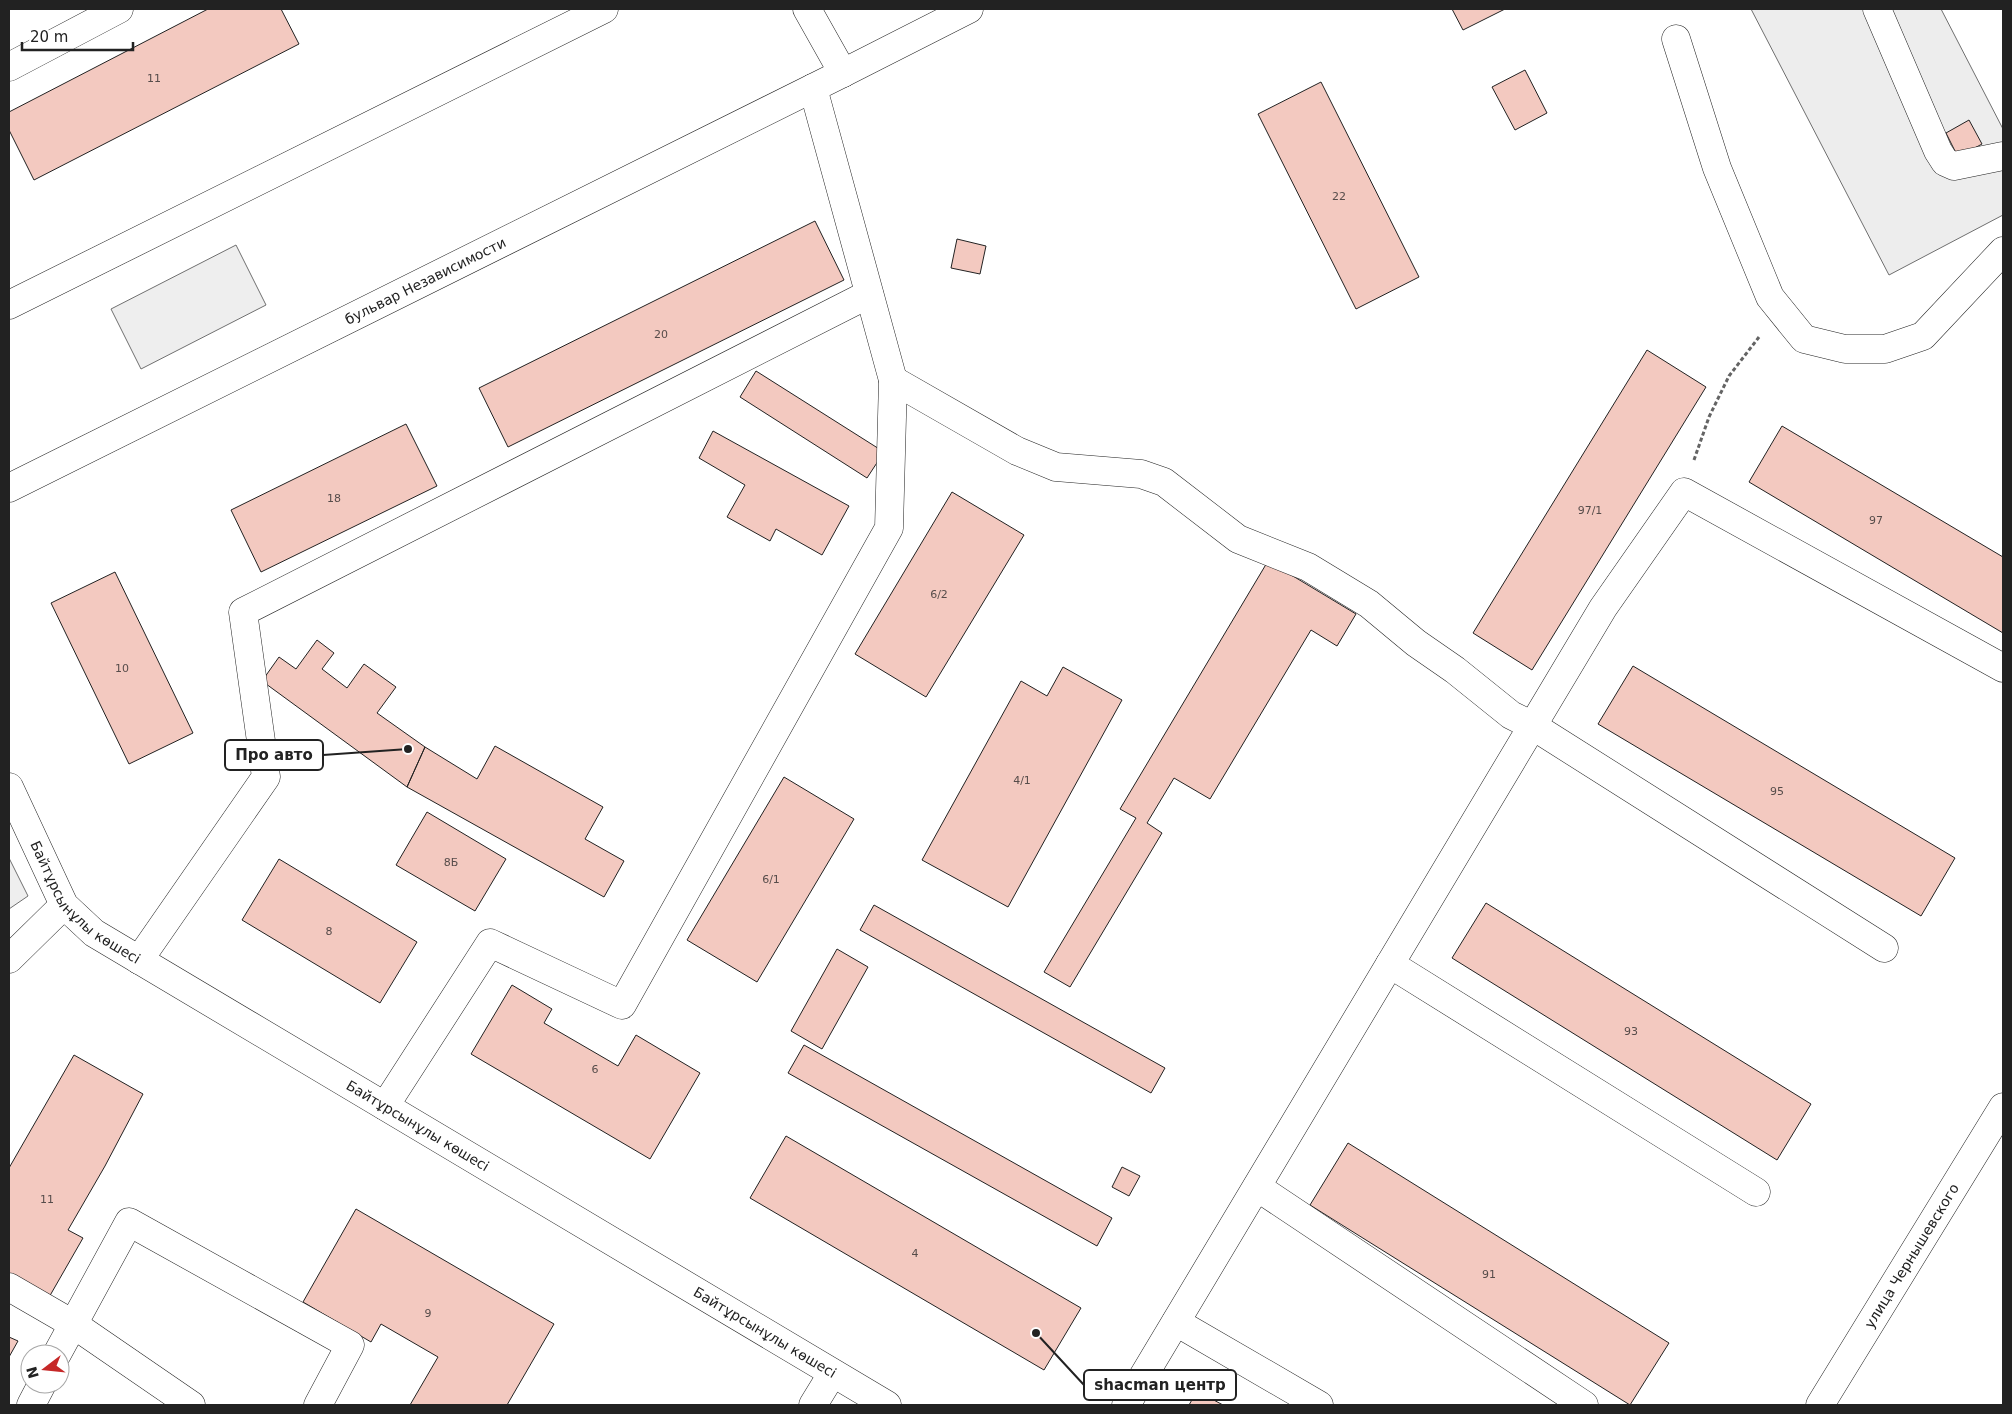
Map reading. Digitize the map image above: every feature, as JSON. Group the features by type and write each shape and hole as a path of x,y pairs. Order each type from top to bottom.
{"street":[{"path":"9,67 119,9"},
{"path":"9,306 604,9"},
{"path":"806,9 843,73"},
{"name":"бульвар Независимости","path":"9,488 969,9"},
{"path":"1877,9 1938,151 1946,162 1954,166 1961,166 2003,156"},
{"path":"1676,38 1717,168 1770,297 1804,339 1845,350 1884,349 1923,336 2003,250"},
{"path":"385,1106 490,943 622,1005 889,528 893,380 814,88"},
{"path":"139,960 266,777 243,612 869,294"},
{"path":"893,380 1017,451 1056,467 1141,474 1164,482 1238,539 1308,567 1369,604 1416,643 1455,670 1511,715 1532,726 1884,948"},
{"path":"1126,1405 1603,608 1684,492 2003,668"},
{"name":"Байтұрсынұлы көшесі","path":"9,787 64,905 94,933 887,1405"},
{"path":"9,959 64,905"},
{"path":"1390,964 1756,1192"},
{"name":"улица Чернышевского","path":"1820,1405 2003,1107"},
{"path":"1257,1187 1584,1405"},
{"path":"62,1344 129,1222 350,1345 318,1405"},
{"path":"9,1287 72,1324 191,1405"},
{"path":"1176,1322 1319,1405"},
{"path":"812,1405 832,1374"}],"path":[{"path":"1684,492 1709,417 1729,376 1757,338 1788,319"}],"shaded area":[{"path":"1751,9 1941,9 2003,129 2003,215 1889,275"},
{"path":"236,245 266,305 141,369 111,309"},
{"path":"9,858 28,896 9,909"}],"building":[{"path":"208,9 281,9 299,44 34,180 9,130 9,112"},
{"path":"1452,9 1505,9 1463,30"},
{"path":"1525,70 1547,113 1515,130 1492,87"},
{"path":"1321,82 1419,277 1356,309 1258,114"},
{"path":"1969,120 1982,144 1958,157 1946,133"},
{"path":"815,221 844,280 508,447 479,388"},
{"path":"957,239 986,246 980,274 951,268"},
{"path":"1647,350 1706,387 1532,670 1473,633"},
{"path":"756,371 884,452 867,478 740,397"},
{"path":"406,424 437,486 261,572 231,510"},
{"path":"1782,426 2003,557 2003,633 1749,482"},
{"path":"713,431 849,506 822,555 776,529 770,541 727,517 745,485 699,458"},
{"path":"952,492 1024,535 926,697 855,654"},
{"path":"1268,561 1356,614 1337,646 1311,630 1210,799 1174,778 1147,823 1162,833 1070,987 1044,972 1136,818 1120,809"},
{"path":"115,572 193,733 129,764 51,603"},
{"path":"317,640 334,653 322,669 347,688 364,664 396,687 377,713 425,747 407,787 262,681 279,657 296,669"},
{"path":"1633,666 1955,858 1921,916 1598,724"},
{"path":"1063,667 1122,700 1008,907 922,860 1021,681 1047,696"},
{"path":"495,746 603,807 585,839 624,861 604,897 407,787 425,747 477,779"},
{"path":"784,777 854,819 757,982 687,940"},
{"path":"427,812 506,859 475,911 396,865"},
{"path":"279,859 417,942 380,1003 242,920"},
{"path":"1486,903 1811,1104 1777,1160 1452,958"},
{"path":"874,905 1165,1068 1151,1093 860,930"},
{"path":"837,949 868,967 822,1049 791,1031"},
{"path":"512,985 552,1009 544,1023 618,1066 636,1035 700,1073 650,1159 471,1054"},
{"path":"804,1045 1112,1218 1097,1246 788,1073"},
{"path":"74,1055 143,1094 68,1230 83,1238 44,1306 9,1286 9,1168"},
{"path":"786,1136 1081,1308 1044,1370 750,1198"},
{"path":"1348,1143 1669,1343 1630,1405 1310,1205"},
{"path":"1122,1167 1140,1176 1129,1196 1112,1187"},
{"path":"356,1209 554,1324 507,1405 410,1405 438,1357 381,1324 371,1342 303,1302"},
{"path":"9,1337 18,1341 9,1357"},
{"path":"1197,1391 1223,1405 1189,1405"}],"place":[{"name":"Про авто","path":"408,749"},
{"name":"shacman центр","path":"1036,1333"}]}
